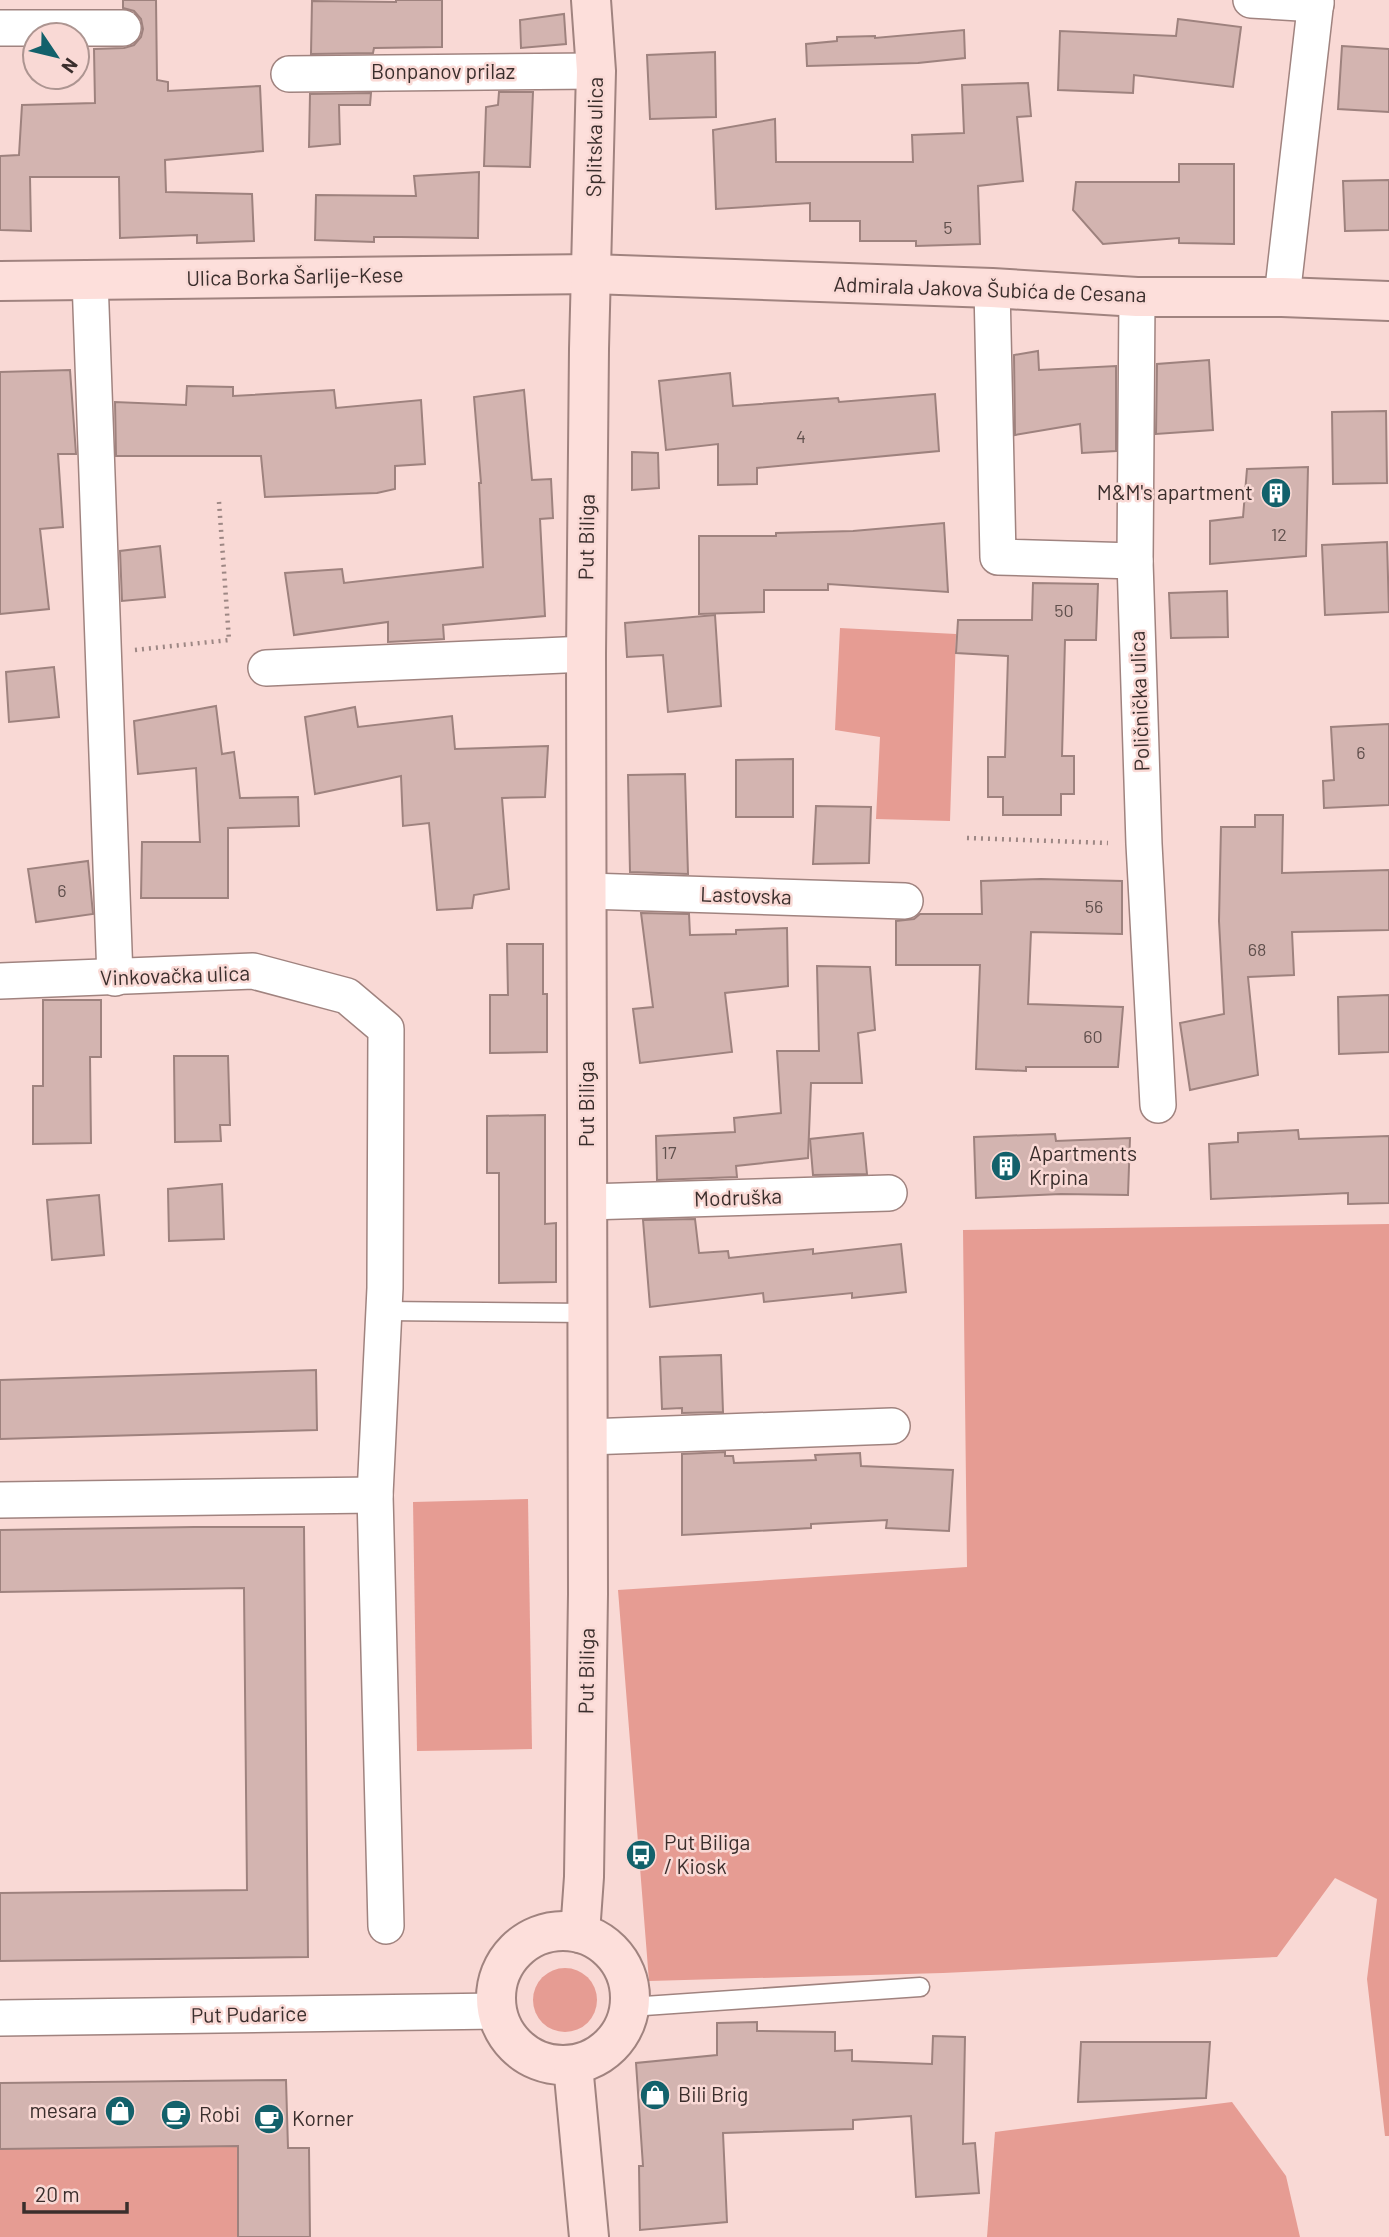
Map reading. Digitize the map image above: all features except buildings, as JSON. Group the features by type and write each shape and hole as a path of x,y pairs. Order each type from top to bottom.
{"street":[{"name":"Splitska ulica","path":"590,274 596,71 591,0"},
{"path":"1251,0 1316,2 1282,297"},
{"path":"0,28 123,28"},
{"name":"Bonpanov prilaz","path":"289,74 596,71"},
{"name":"Admirala Jakova Šubića de Cesana","path":"590,274 992,288 1137,296 1389,300"},
{"name":"Ulica Borka Šarlije-Kese","path":"0,281 590,274"},
{"name":"Put Biliga","path":"580,1933 584,1877 587,1437 586,654 590,274"},
{"path":"90,279 115,978"},
{"path":"992,288 998,557 1135,561"},
{"name":"Poličnička ulica","path":"1137,296 1135,561 1144,844 1158,1105"},
{"path":"266,668 586,654"},
{"name":"Lastovska","path":"587,891 905,901"},
{"name":"Vinkovačka ulica","path":"0,981 253,971 347,996 386,1028 384,1311"},
{"name":"Modruška","path":"587,1202 889,1193"},
{"path":"384,1311 375,1495 386,1926"},
{"path":"587,1437 892,1426"},
{"path":"0,1500 375,1495"},
{"path":"561,1930 598,1940 613,1952 624,1969 630,1988 630,2007 624,2028 611,2045 594,2058 573,2065 553,2065 533,2059 517,2047 504,2031 497,2011 496,1992 501,1973 510,1956 525,1943 542,1934 561,1930"},
{"name":"Put Pudarice","path":"0,2018 497,2011"},
{"path":"573,2065 589,2237"}],"lane":[{"path":"384,1311 587,1313"},
{"path":"630,2007 920,1987"}],"path":[{"path":"103,653 229,640 219,502"},
{"path":"967,838 1144,844"}],"shaded area":[{"path":"840,628 956,634 950,821 876,819 880,737 835,730"},
{"path":"1389,1224 1389,2136 1385,2136 1367,1979 1377,1899 1335,1878 1277,1957 943,1973 649,1981 618,1590 967,1567 963,1230"},
{"path":"528,1499 532,1749 417,1751 413,1502"},
{"path":"565,1968 588,1977 597,2000 588,2023 565,2032 542,2023 533,2000 542,1977"},
{"path":"1232,2102 1286,2176 1300,2237 987,2237 995,2132"},
{"path":"238,2146 238,2237 0,2237 0,2149"}],"place":[{"name":"M&M's apartment","path":"1276,493"},
{"name":"Apartments Krpina","path":"1006,1166"},
{"name":"Put Biliga / Kiosk","path":"641,1855"},
{"name":"Bili Brig","path":"655,2095"},
{"name":"mesara","path":"120,2111"},
{"name":"Robi","path":"176,2115"},
{"name":"Korner","path":"269,2119"}]}
